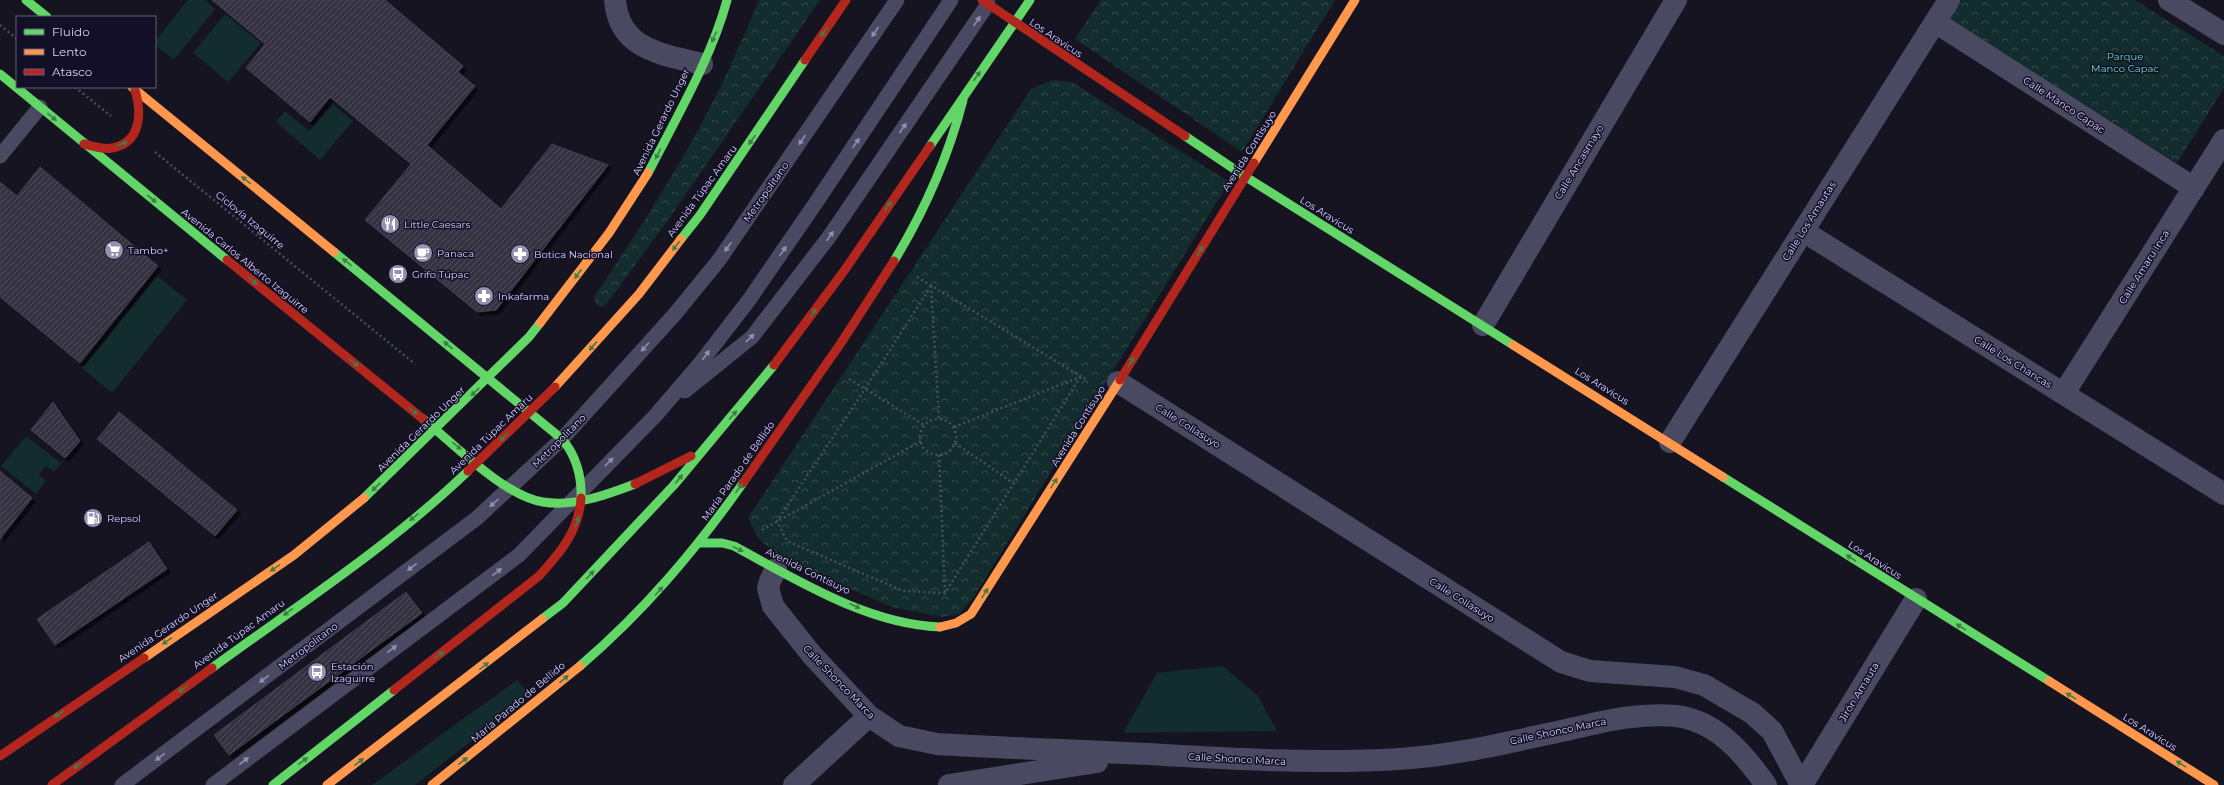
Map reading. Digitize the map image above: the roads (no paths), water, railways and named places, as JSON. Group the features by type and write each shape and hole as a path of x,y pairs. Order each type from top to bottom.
{"street":[{"path":"26,0 46,16"},
{"path":"615,0 621,27 632,39 645,48 702,64"},
{"name":"Avenida Gerardo Unger","path":"0,756 294,555 364,498 489,378 529,337 613,227 646,178 702,64 722,19 727,0"},
{"path":"722,19 731,0"},
{"name":"Avenida Túpac Amaru","path":"52,785 365,556 445,492 478,463 566,377 639,294 700,215 846,0"},
{"path":"327,785 563,603 638,525 708,445 778,361 844,270 1030,0"},
{"name":"Avenida Contisuyo","path":"700,543 715,542 734,546 776,569 866,611 907,623 945,627 960,622 971,614 1118,382 1355,0"},
{"name":"Calle Ancasmayo","path":"1483,325 1676,0"},
{"name":"Calle Los Amautas","path":"1670,442 1949,0"},
{"path":"2169,0 2224,34"},
{"name":"Los Aravicus","path":"985,2 1246,177 2214,785"},
{"name":"Calle Manco Capac","path":"1935,22 2194,188"},
{"name":"Avenida Carlos Alberto Izaguirre","path":"0,74 16,87"},
{"name":"Avenida Carlos Alberto Izaguirre","path":"17,88 510,489 523,496 543,502 578,497 648,480 708,445"},
{"path":"133,88 562,438 568,444 577,464 579,518 572,535 559,555 538,576 273,785"},
{"path":"84,144 111,148 129,142 139,125 141,111 133,88"},
{"name":"María Parado de Bellido","path":"432,785 512,724 631,621 700,543 827,365 894,263 925,209 944,163 964,95"},
{"name":"Calle Amaru Inca","path":"2064,393 2224,140"},
{"name":"Calle Los Chancas","path":"1803,231 2224,494"},
{"name":"Calle Collasuyo","path":"1118,382 1561,662 1590,670 1675,677 1704,685 1729,699 1752,713 1772,731 1802,785"},
{"name":"Calle Shonco Marca","path":"776,569 768,588 770,597 778,615 812,655 869,716 899,736 937,744 1269,761 1344,762 1402,759 1511,742 1634,715 1678,716 1695,721 1714,730 1733,744 1750,762 1766,785"},
{"name":"Jirón Amauta","path":"1802,785 1916,599"},
{"path":"794,785 869,716"},
{"path":"949,785 1143,754"}],"lane":[{"name":"Metropolitano","path":"122,785 477,518 510,489 562,438 660,331 719,260 897,0"},
{"path":"213,785 519,555 578,497 655,416 698,366 749,300 816,204 951,0"},
{"path":"655,416 752,337 829,238 985,2"},
{"path":"0,156 40,107"}],"place":[{"name":"Little Caesars","path":"390,224"},
{"name":"Tambo+","path":"114,250"},
{"name":"Panaca","path":"423,253"},
{"name":"Botica Nacional","path":"520,254"},
{"name":"Grifo Túpac","path":"398,274"},
{"name":"Inkafarma","path":"484,296"},
{"name":"Repsol","path":"93,518"},
{"name":"Estación Izaguirre","path":"317,672"}],"park label":[{"name":"Parque Manco Capac","path":"2125,62"}]}
